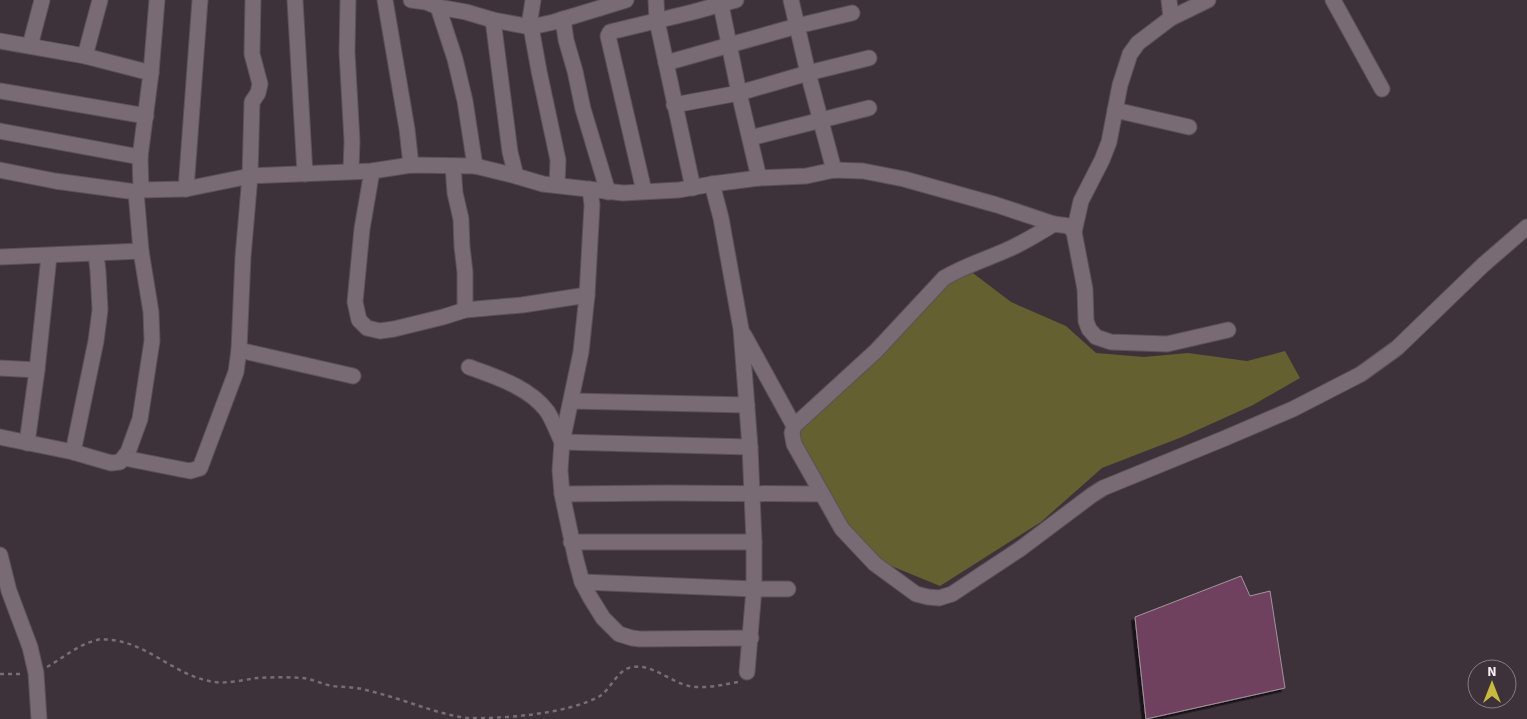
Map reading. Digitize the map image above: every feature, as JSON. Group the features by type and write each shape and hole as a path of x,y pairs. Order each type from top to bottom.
{"street":[{"path":"30,46 42,0"},
{"path":"85,56 100,0"},
{"path":"0,437 73,452 110,462 120,462 133,442 140,419 152,341 151,312 141,251 138,191 157,0"},
{"path":"186,189 200,0"},
{"path":"124,458 190,471 200,468 236,372 240,350 243,257 250,176 252,102 258,93 260,84 252,54 253,0"},
{"path":"295,0 304,174"},
{"path":"348,0 347,52 352,141 351,171"},
{"path":"385,0 408,129 411,165"},
{"path":"411,0 468,6 494,20 523,26 563,19 626,0"},
{"path":"533,0 530,26 558,160 557,185"},
{"path":"656,0 657,21 693,188"},
{"path":"644,191 608,36 610,32 736,0"},
{"path":"790,0 834,170"},
{"path":"1169,0 1171,18"},
{"path":"1208,0 1171,18 1138,42 1130,54 1120,85 1109,142 1102,160 1080,201 1074,232 1085,289 1086,322 1092,334 1096,337 1111,342 1167,344 1228,330"},
{"path":"1333,0 1382,89"},
{"path":"431,3 455,58 475,166"},
{"path":"721,5 759,178"},
{"path":"666,63 852,12"},
{"path":"563,19 582,109 608,192"},
{"path":"494,20 510,152 516,176"},
{"path":"0,41 85,56 151,73"},
{"path":"674,105 739,93 869,58"},
{"path":"0,91 146,116"},
{"path":"750,138 869,108"},
{"path":"1115,110 1190,127"},
{"path":"0,130 140,157"},
{"path":"0,170 54,181 138,191 186,189 250,176 372,171 411,165 475,166 543,184 608,192 638,193 693,188 759,178 806,176 834,170 863,171 904,179 1054,224 1069,226 1074,232"},
{"path":"453,166 455,193 461,219 465,272 465,310"},
{"path":"372,171 362,229 355,291 355,302 359,320 367,328 380,331 394,329 465,310 522,305 587,295"},
{"path":"712,184 741,329 750,447 754,589 747,672"},
{"path":"590,189 592,205 587,295 581,352 562,442 560,470 562,494 582,582 603,618 619,634 624,636 640,639 751,638"},
{"path":"1054,224 1023,242 953,272 944,278 876,351 794,426 792,432 794,444 842,529 874,564 916,594 939,598 952,594 1020,549 1104,488 1293,409 1362,374 1397,348 1483,265 1527,227"},
{"path":"0,257 141,251"},
{"path":"73,452 96,341 100,310 96,254"},
{"path":"27,443 49,256"},
{"path":"741,329 794,426"},
{"path":"240,350 353,376"},
{"path":"0,368 37,370"},
{"path":"469,368 508,383 534,398 548,412 562,442"},
{"path":"571,400 746,405"},
{"path":"562,442 750,447"},
{"path":"562,494 822,494"},
{"path":"572,542 754,542"},
{"path":"0,555 9,591 30,647 36,673 39,719"},
{"path":"582,582 788,589"}],"path":[{"path":"0,674 19,675 36,673 86,644 101,639 116,641 139,648 158,656 182,671 211,682 274,677 305,678 330,685 371,691 421,708 466,718 481,719 531,716 586,702 602,695 623,671 630,667 638,666 650,669 682,684 698,687 738,682 744,678 747,672"}],"shaded area":[{"path":"965,267 1011,302 1066,326 1096,353 1144,357 1188,353 1247,361 1285,351 1300,378 1253,405 1182,437 1102,468 1041,522 940,586 884,563 851,537 795,433 801,414 942,274"}],"building":[{"path":"1241,576 1250,596 1270,591 1285,688 1146,719 1135,617"}]}
